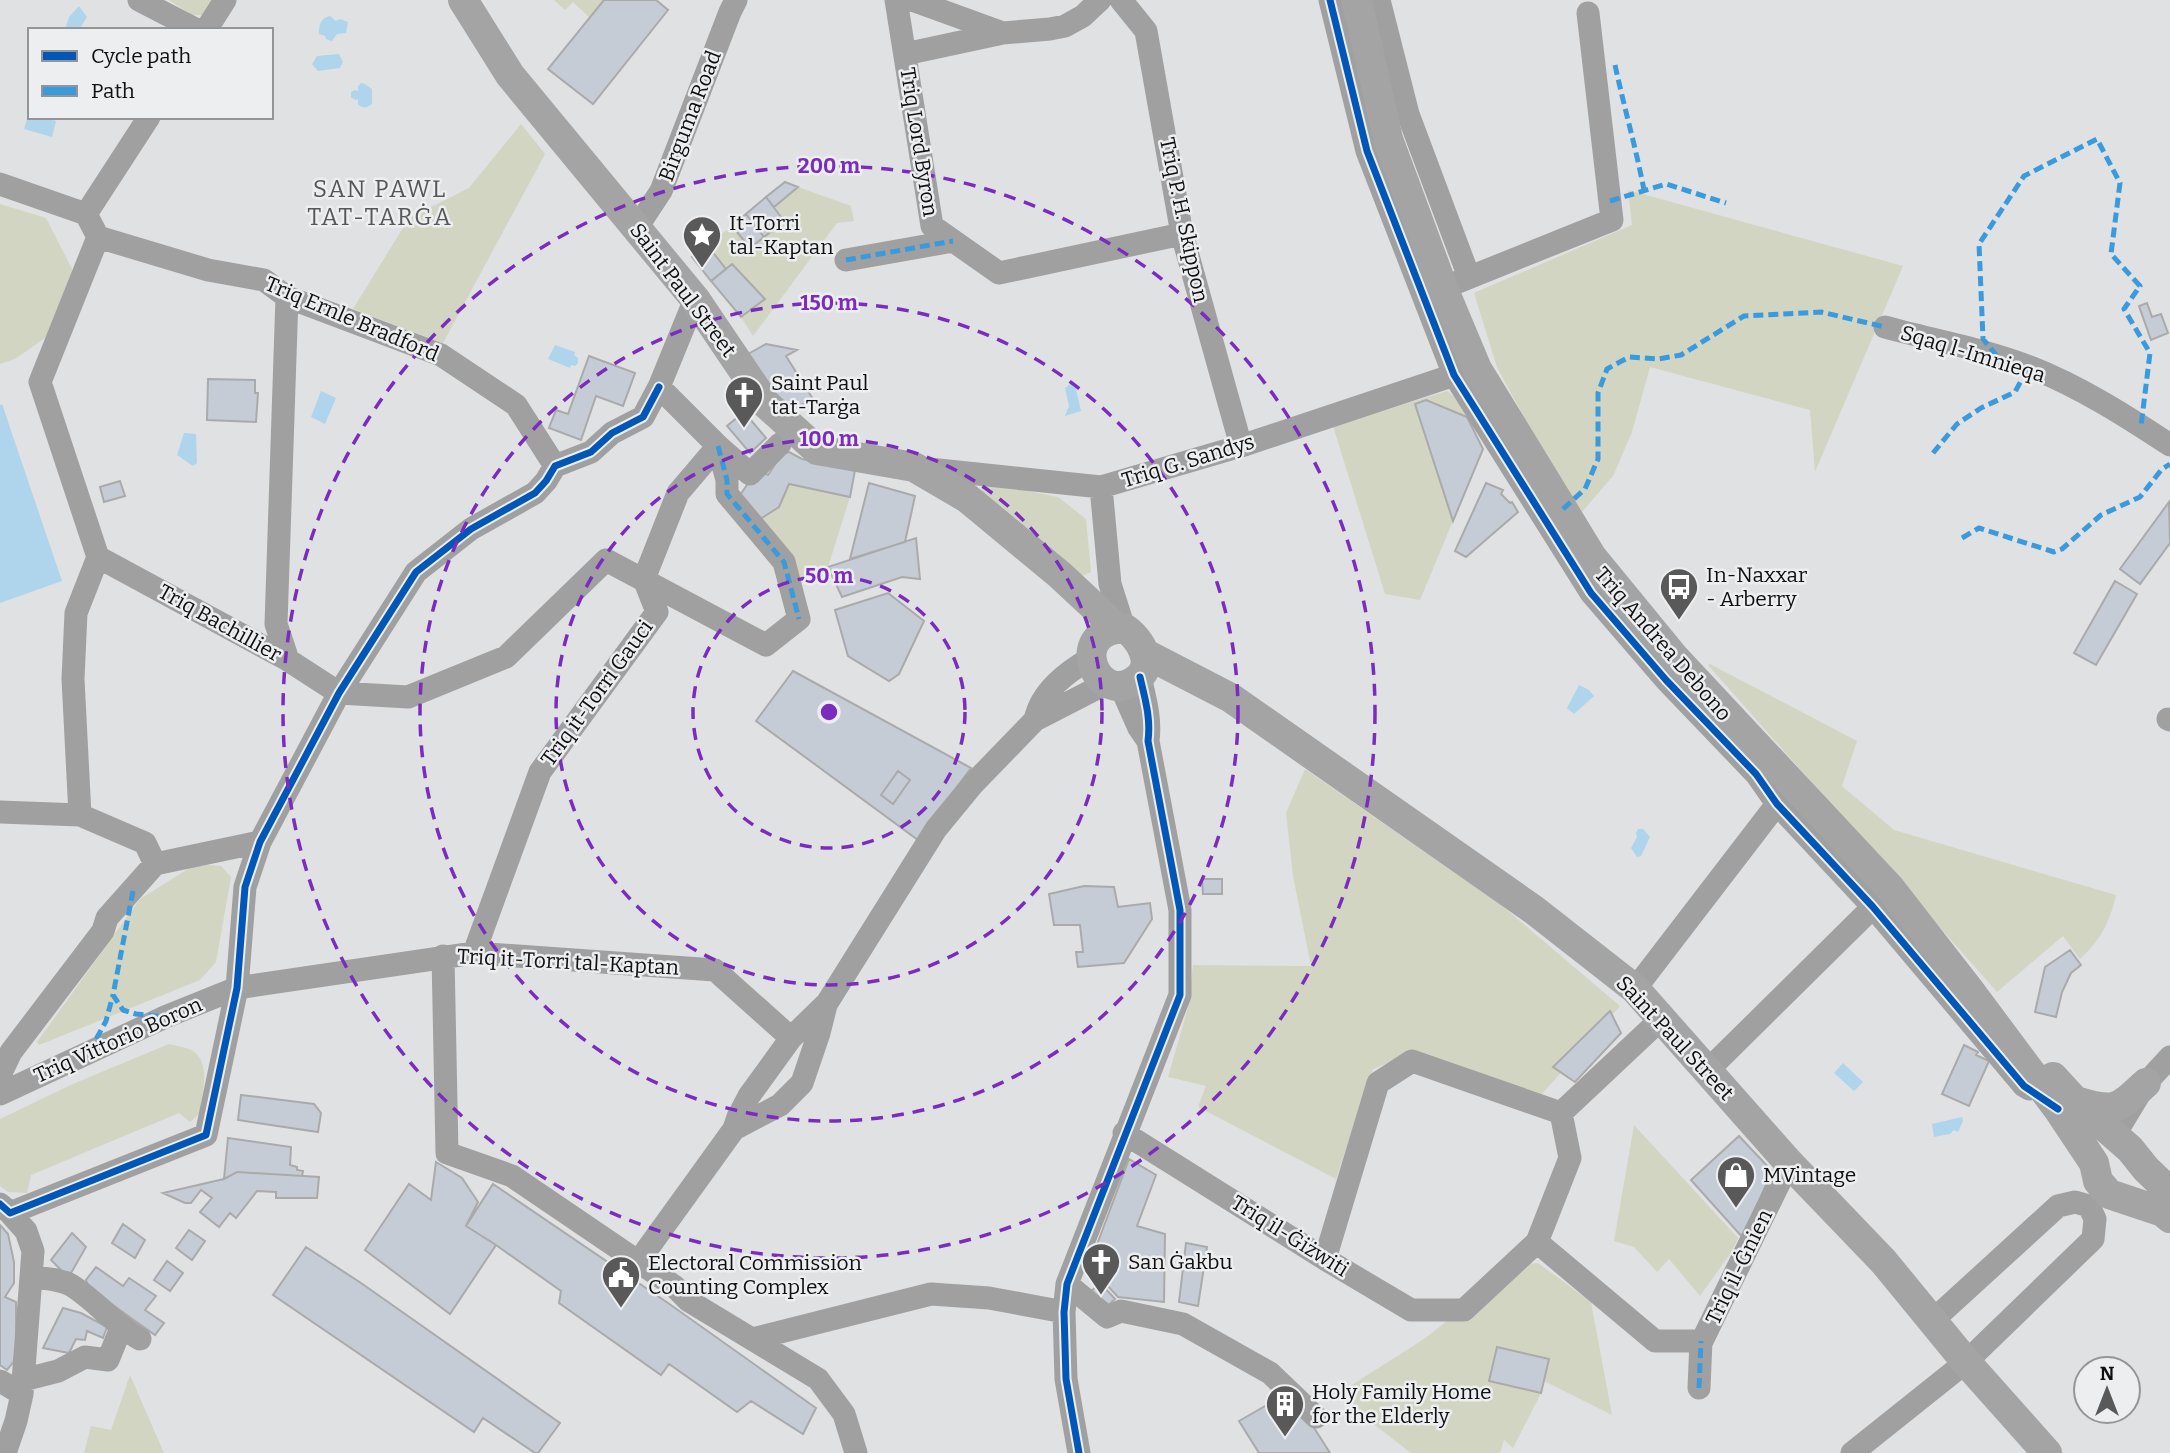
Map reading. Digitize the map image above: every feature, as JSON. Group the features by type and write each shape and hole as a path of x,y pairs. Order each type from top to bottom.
{"main road":[{"name":"Saint Paul Street","path":"463,0 510,75 695,299 766,404 817,450 914,467 967,498 1060,575 1107,640"},
{"name":"Triq Andrea Debono","path":"1357,0 1388,139 1456,283 1477,369 1592,557 1674,657 1890,888 1970,991 2067,1105 2119,1152"},
{"name":"Saint Paul Street","path":"1107,640 1137,638 1131,674"},
{"name":"Saint Paul Street","path":"1107,640 1094,671 1197,680 1231,698 1534,910 1635,989 1789,1163 1884,1262 1966,1362 2047,1453"},
{"path":"2067,1105 2113,1109 2127,1100 2158,1071"},
{"path":"2119,1152 2170,1192"},
{"path":"2119,1152 2141,1188 2125,1198"},
{"path":"2119,1152 2098,1181 2102,1189 2109,1194 2163,1212 2170,1218"}],"street":[{"path":"207,28 225,0"},
{"name":"Birguma Road","path":"636,229 661,191 736,0"},
{"name":"Triq Lord Byron","path":"896,0 932,226 999,273 1182,234"},
{"path":"912,0 1003,33"},
{"path":"905,54 1003,33 1065,26 1083,16 1100,0"},
{"name":"Triq P. H. Skippon","path":"1121,0 1146,31 1182,234 1241,446"},
{"name":"Triq Andrea Debono","path":"1330,0 1367,151 1454,375 1591,593 1666,680 1756,774 1777,804 1873,907 2024,1086 2067,1105"},
{"name":"Triq Andrea Debono","path":"1379,0 1456,283"},
{"path":"147,2 193,28"},
{"path":"1456,283 1612,220 1588,13"},
{"path":"86,214 148,119"},
{"path":"0,184 86,214 98,237 40,382 98,557 76,613 73,679 80,815"},
{"name":"Triq Ernle Bradford","path":"98,237 208,270 264,281 287,297 441,355 516,405 555,466"},
{"path":"846,260 953,241"},
{"path":"287,297 276,624 288,660"},
{"path":"5,1453 16,1421 15,1385 33,1251 26,1231 5,1209 206,1135 237,988 245,887 260,842 339,693 416,572 471,528 535,493 555,466 591,452 612,433 643,417 659,387 695,299"},
{"name":"Sqaq l-Imnieqa","path":"1885,327 2029,366 2077,388 2170,445"},
{"name":"Triq G. Sandys","path":"914,467 1101,487 1241,446 1454,375"},
{"path":"659,387 750,474 780,444"},
{"path":"339,693 408,697 506,657 606,560 765,645 799,619 784,562 727,494 727,480 718,446"},
{"path":"644,579 678,493 718,446"},
{"path":"1035,720 1038,706 1054,686 1107,640 1110,584 1101,487"},
{"name":"Triq Bachillier","path":"98,557 288,660 339,693"},
{"path":"76,613 103,585 134,576"},
{"name":"Triq it-Torri Gauci","path":"474,953 540,772 657,612 644,579"},
{"path":"244,636 276,624"},
{"path":"638,1262 734,1129 750,1096 791,1038 827,1003 936,829 973,784 1035,720 1131,674 1150,724 1148,741 1180,910 1180,995 1067,1284 1064,1312 1066,1379 1079,1453"},
{"path":"1635,989 1777,804"},
{"path":"0,812 80,815 145,843 155,863 260,842"},
{"name":"Triq Vittorio Boron","path":"0,1075 11,1052 103,931 107,918 155,863"},
{"path":"1707,1071 1873,907"},
{"name":"Triq it-Torri tal-Kaptan","path":"237,988 474,953 715,970 791,1038"},
{"path":"443,956 447,1153 512,1176 674,1286 689,1301 818,1379 844,1414 856,1453"},
{"name":"Triq Vittorio Boron","path":"0,1094 154,1022 237,988"},
{"path":"734,1129 780,1105 803,1083 827,1003"},
{"path":"1561,1113 1661,1019"},
{"path":"1325,1259 1378,1083 1412,1061 1561,1113"},
{"path":"2119,1152 2137,1123 2158,1071"},
{"path":"1537,1242 1570,1158 1561,1113"},
{"name":"Triq il-Ġiżwiti","path":"1124,1133 1411,1310 1464,1310 1537,1242"},
{"name":"Triq il-Ġnien","path":"1537,1242 1655,1341 1701,1342 1789,1163"},
{"path":"1852,1453 1966,1362 2093,1239 2095,1219 2089,1206 2075,1202 2057,1206 1932,1321"},
{"path":"15,1385 58,1371 85,1357 108,1360 131,1334 72,1285 31,1277"},
{"path":"1067,1284 1107,1317 1121,1311 1183,1324 1270,1373 1316,1417"},
{"path":"753,1339 931,1294 989,1298 1064,1312"},
{"path":"1699,1388 1701,1342"}],"green space":[{"path":"169,0 215,0 206,15 192,15"},
{"path":"554,0 604,0 590,18 573,2 565,10"},
{"path":"521,124 545,154 443,343 353,309 409,218 469,188"},
{"path":"798,187 851,206 854,221 837,223 753,336 741,317 764,298 733,264 726,269 707,245 732,226 750,248 784,221 774,207"},
{"path":"1628,190 1903,266 1815,472 1810,410 1650,367 1632,432 1613,476 1581,513 1540,447 1497,367 1474,293 1632,225"},
{"path":"0,204 46,218 73,271 48,336 15,359 0,364"},
{"path":"1447,391 1463,409 1483,449 1420,600 1385,594 1333,426"},
{"path":"981,482 1058,497 1086,519 1091,572 1080,577 982,496"},
{"path":"789,484 850,497 828,567 797,582 757,521 779,507"},
{"path":"1708,665 1857,741 1842,786 1894,830 2116,895 2111,914 2099,938 2080,959 2063,936 1997,992"},
{"path":"1305,769 1501,905 1620,1006 1541,1095 1410,1054 1373,1069 1336,1179 1198,1107 1206,1086 1168,1077 1188,1008 1193,965 1311,966 1293,876 1286,813"},
{"path":"196,864 221,866 231,877 216,962 200,980 39,1045 37,1042 140,899"},
{"path":"169,1044 191,1050 202,1062 204,1079 200,1113 190,1122 179,1113 31,1175 27,1193 8,1192 0,1186 0,1119 75,1083"},
{"path":"1634,1125 1738,1238 1732,1251 1700,1296 1669,1259 1657,1272 1634,1247 1614,1241"},
{"path":"1538,1263 1591,1302 1612,1415 1544,1381 1549,1359 1497,1347 1489,1381 1541,1393 1513,1448 1504,1440 1500,1453 1411,1453 1336,1395 1424,1339 1447,1321 1475,1316 1525,1264"},
{"path":"130,1375 164,1453 84,1453 91,1426 111,1430"}],"water":[{"path":"79,6 87,17 80,28 66,28 69,17"},
{"path":"330,16 336,21 340,19 348,22 346,33 337,34 332,41 319,34 321,22"},
{"path":"339,54 343,62 340,68 318,71 312,64 317,56"},
{"path":"361,83 372,89 372,104 365,107 358,104 358,99 351,97 351,92 358,91"},
{"path":"28,116 28,119 56,121 52,137 24,129"},
{"path":"555,345 575,352 578,363 570,368 548,359"},
{"path":"1074,381 1081,411 1065,416 1069,406 1065,388"},
{"path":"321,391 336,398 325,424 311,417"},
{"path":"2,404 62,581 0,603 0,405"},
{"path":"184,433 196,434 197,463 193,466 177,455"},
{"path":"1579,685 1594,696 1574,714 1567,708"},
{"path":"1638,829 1643,829 1650,837 1641,856 1637,857 1631,848"},
{"path":"1843,1063 1863,1082 1854,1091 1834,1073"},
{"path":"1962,1117 1958,1132 1954,1130 1950,1134 1934,1137 1932,1124"}],"building":[{"path":"604,0 656,0 668,10 593,104 548,69"},
{"path":"785,182 798,187 774,207 766,197"},
{"path":"766,197 784,221 764,237 746,214"},
{"path":"746,214 764,237 750,248 732,226"},
{"path":"707,245 726,269 711,281 692,257"},
{"path":"732,264 765,299 741,317 711,281"},
{"path":"2147,303 2152,317 2161,314 2168,333 2151,340 2139,306"},
{"path":"766,344 797,350 786,356 813,399 784,414 748,354"},
{"path":"589,356 635,373 623,406 596,396 581,440 549,428 556,410 568,414"},
{"path":"208,379 255,380 255,393 258,393 256,422 207,420"},
{"path":"1426,400 1467,417 1483,449 1453,521 1415,404"},
{"name":"Saint Paul tat-Tarġa","path":"744,412 766,438 750,453 727,426"},
{"path":"789,452 802,459 855,470 850,497 789,484 779,507 757,521 740,495 758,469 768,475 782,454"},
{"path":"120,481 125,496 104,502 100,487"},
{"path":"869,483 915,496 905,542 850,559"},
{"path":"1486,483 1503,490 1501,494 1512,502 1518,512 1466,557 1455,551"},
{"path":"2169,502 2170,543 2140,584 2120,569"},
{"path":"916,538 920,579 902,577 842,597 828,567"},
{"path":"2115,581 2137,594 2096,665 2074,653"},
{"path":"888,593 924,621 899,674 889,681 848,656 835,610"},
{"path":"793,671 971,768 918,840 756,721"},
{"path":"898,771 910,780 893,804 881,795"},
{"path":"1202,879 1222,879 1222,894 1203,894"},
{"path":"1084,886 1114,887 1118,907 1150,903 1152,919 1124,963 1078,967 1076,952 1083,952 1080,925 1054,925 1049,894"},
{"path":"2070,950 2081,965 2071,973 2062,992 2056,1017 2035,1012 2045,967"},
{"path":"1610,1011 1621,1033 1575,1082 1553,1067"},
{"path":"1964,1045 1989,1061 1969,1106 1942,1094"},
{"path":"241,1095 314,1104 321,1113 318,1132 238,1120"},
{"name":"MVintage","path":"1739,1136 1772,1171 1743,1238 1691,1180"},
{"path":"228,1138 291,1147 290,1165 303,1171 302,1176 237,1172 224,1179"},
{"path":"1129,1159 1156,1175 1137,1226 1165,1234 1164,1302 1118,1297 1089,1266"},
{"path":"436,1162 462,1178 478,1202 466,1226 496,1245 450,1314 365,1250 409,1184 431,1200"},
{"path":"237,1172 319,1177 317,1198 276,1198 276,1192 257,1191 236,1218 230,1213 219,1227 200,1212 212,1198 201,1190 191,1203 163,1193 224,1179"},
{"name":"Electoral Commission Counting Complex","path":"493,1184 816,1408 803,1434 751,1401 737,1412 669,1364 661,1375 559,1303 561,1291 466,1226"},
{"path":"123,1224 145,1240 135,1258 112,1243"},
{"path":"0,1225 8,1234 14,1262 14,1283 5,1297 16,1302 16,1359 7,1370 0,1365"},
{"path":"189,1230 205,1241 192,1260 176,1248"},
{"path":"72,1233 86,1247 71,1273 63,1272 51,1260"},
{"path":"1186,1243 1207,1247 1198,1306 1179,1302"},
{"path":"306,1247 560,1423 538,1453 483,1418 474,1432 273,1295"},
{"path":"167,1261 183,1273 170,1291 154,1280"},
{"path":"96,1267 123,1286 129,1278 156,1296 145,1310 164,1323 155,1335 89,1288 86,1280"},
{"name":"San Ġakbu","path":"1100,1283 1115,1299 1103,1310 1088,1294"},
{"path":"63,1308 81,1313 107,1327 103,1338 87,1331 85,1340 76,1339 69,1353 43,1348"},
{"path":"1497,1347 1549,1359 1541,1393 1489,1381"},
{"name":"Holy Family Home for the Elderly","path":"1288,1393 1330,1453 1259,1453 1239,1421"}],"marked path":[{"path":"1615,65 1644,190"},
{"path":"1997,356 1983,339 1979,244 2024,176 2097,139 2120,183 2111,254 2140,286 2124,309 2150,353 2141,426"},
{"path":"1610,201 1666,184 1726,203"},
{"path":"846,260 953,241"},
{"path":"1563,509 1585,489 1598,459 1598,393 1607,369 1629,357 1658,359 1681,355 1744,316 1821,312 1885,327"},
{"path":"1933,453 1957,424 1981,408 2015,392 2029,366"},
{"path":"718,446 727,480 727,494 784,562 799,619"},
{"path":"1962,538 1979,528 2054,552 2062,549 2101,515 2140,497 2162,469 2170,464"},
{"path":"133,891 113,995 123,1010 165,1017"},
{"path":"89,1052 106,1021 113,995"},
{"path":"1699,1388 1701,1341"}],"cycle path":[{"path":"1330,0 1367,151 1454,375 1591,593 1666,680 1756,774 1777,804 1873,907 2024,1086 2058,1109"},
{"path":"0,1204 10,1213 206,1135 237,988 245,887 260,842 339,693 416,572 471,529 535,493 555,466 591,452 612,433 643,417 659,387"},
{"path":"1079,1453 1066,1379 1064,1312 1067,1284 1180,995 1180,910 1148,741 1148,716 1140,677"}],"place":[{"name":"It-Torri tal-Kaptan","path":"702,269"},
{"name":"Saint Paul tat-Tarġa","path":"744,429"},
{"name":"In-Naxxar - Arberry","path":"1679,621"},
{"name":"MVintage","path":"1736,1209"},
{"name":"San Ġakbu","path":"1101,1296"},
{"name":"Electoral Commission Counting Complex","path":"621,1309"},
{"name":"Holy Family Home for the Elderly","path":"1285,1438"}],"district":[{"name":"SAN PAWL TAT-TARĠA","path":"380,203"}]}
